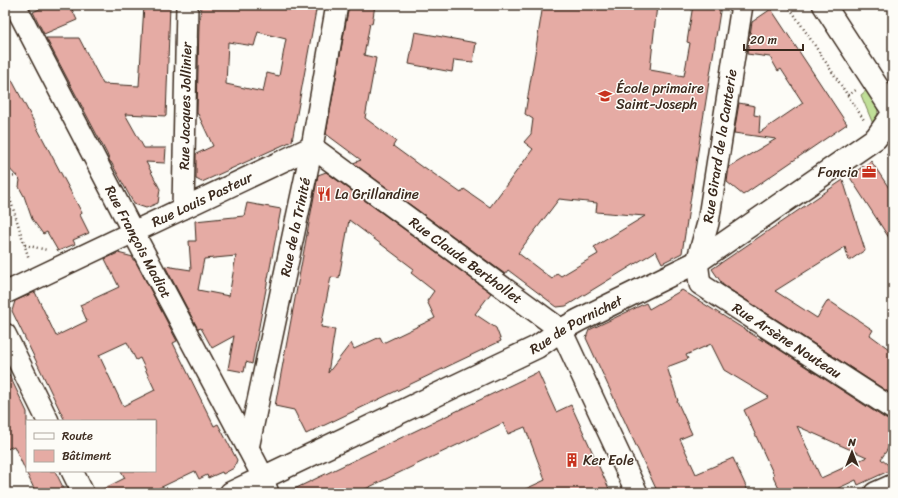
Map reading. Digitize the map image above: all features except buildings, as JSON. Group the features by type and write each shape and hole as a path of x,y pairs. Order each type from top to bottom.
{"street":[{"name":"Rue François Madiot","path":"15,5 133,232 248,448 265,486"},
{"name":"Rue Jacques Jollinier","path":"183,208 187,5"},
{"name":"Rue de la Trinité","path":"248,448 312,147 337,5"},
{"name":"Rue Girard de la Canterie","path":"697,262 708,223 742,5"},
{"path":"824,5 893,111"},
{"name":"Rue de Pornichet","path":"231,493 265,486 537,347 562,330 697,262 876,138 893,114"},
{"name":"Rue Louis Pasteur","path":"5,293 312,147"},
{"name":"Rue Claude Berthollet","path":"312,147 562,330"},
{"name":"Rue Arsène Nouteau","path":"697,262 700,284 893,409"},
{"path":"562,330 637,493"},
{"path":"5,334 48,420"},
{"path":"72,472 83,493"},
{"path":"875,493 893,485"}],"path":[{"path":"788,5 893,164"},
{"path":"5,177 18,176"},
{"path":"5,183 29,260"},
{"path":"24,244 54,252"}],"green space":[{"path":"868,89 878,110 873,124 861,95"}],"place":[{"name":"École primaire Saint-Joseph","path":"605,96"},
{"name":"Foncia","path":"869,172"},
{"name":"La Grillandine","path":"324,194"},
{"name":"Ker Eole","path":"572,460"}]}
